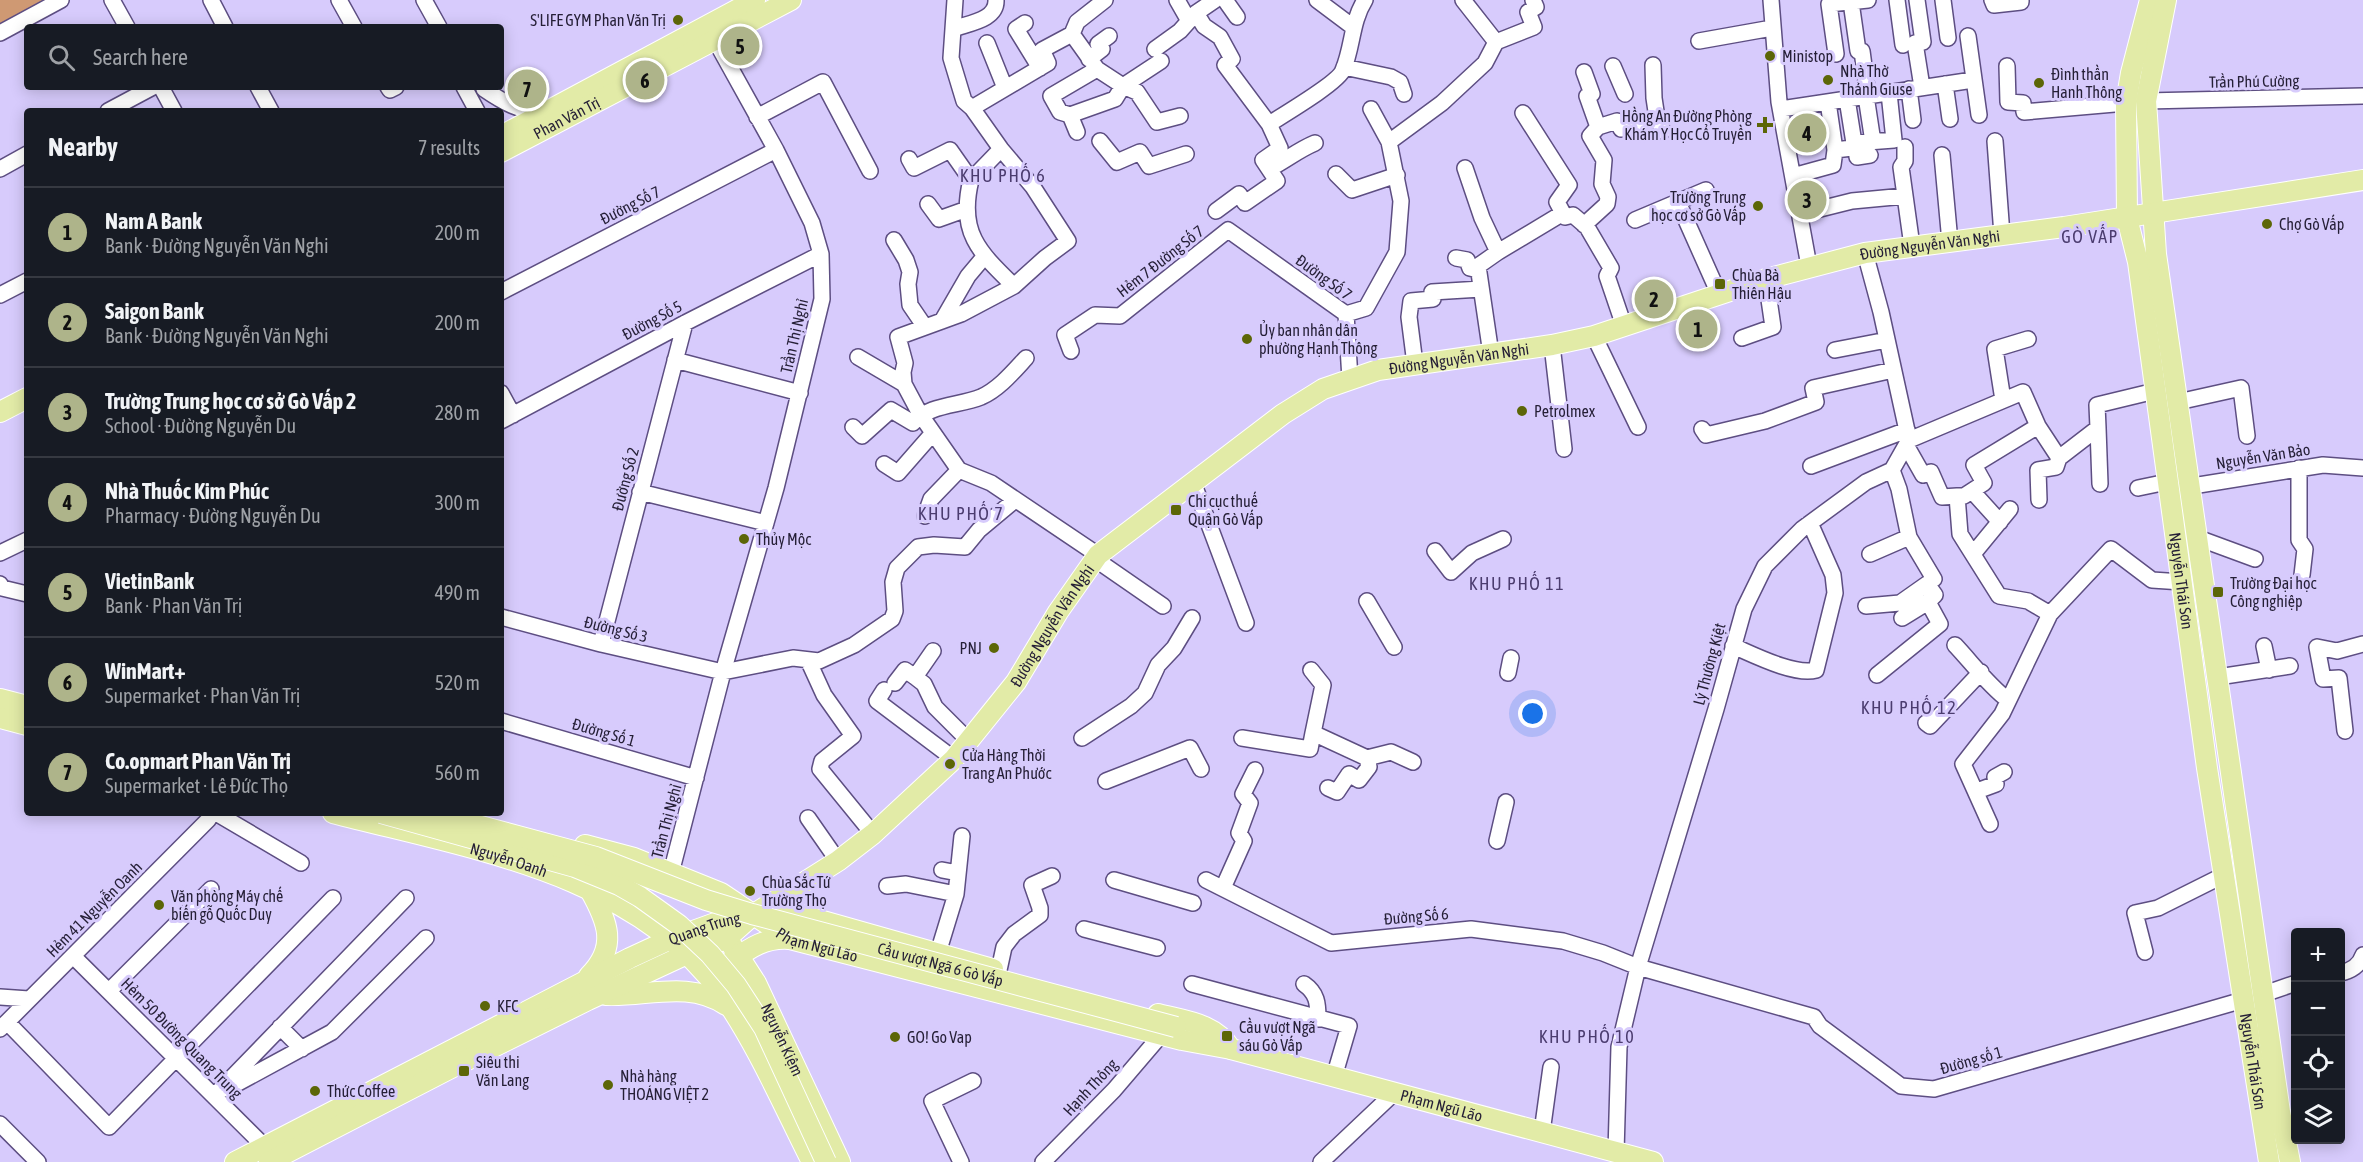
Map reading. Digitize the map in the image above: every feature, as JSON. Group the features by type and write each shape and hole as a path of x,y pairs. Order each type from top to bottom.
{"main road":[{"name":"Phan Văn Trị","path":"504,143 711,33 755,0"},
{"name":"Phan Văn Trị","path":"504,143 544,113 711,33 791,0"},
{"name":"Nguyễn Thái Sơn","path":"2150,0 2131,73 2280,1112 2290,1162"},
{"name":"Nguyễn Thái Sơn","path":"2166,0 2136,102 2127,218 2138,262 2242,999 2269,1162"},
{"name":"Đường Nguyễn Văn Nghi","path":"754,914 837,861 873,834 954,759 1016,682 1058,612 1097,557 1290,409 1323,389 1378,370 1552,345 1594,336 1766,279 1865,253 2127,218 2363,180"},
{"path":"0,397 24,385"},
{"path":"0,412 24,400"},
{"path":"0,699 24,705"},
{"path":"0,718 24,724"},
{"name":"Nguyễn Oanh","path":"344,816 504,858 590,890 616,902 671,939"},
{"path":"392,816 575,867 619,885 679,925 710,954 736,985 764,1028 826,1162"},
{"name":"Cầu vượt Ngã 6 Gò Vấp","path":"443,816 596,857 706,900 752,914 1168,1031"},
{"name":"Nguyễn Oanh","path":"473,816 633,858 721,893 754,914"},
{"path":"616,902 633,858"},
{"path":"650,923 671,873"},
{"path":"585,980 603,958 609,937 601,911 590,890"},
{"name":"Phạm Ngũ Lão","path":"754,914 802,915 1201,1025 1218,1033 1231,1049"},
{"name":"Phạm Ngũ Lão","path":"754,914 790,939 1168,1031 1203,1036 1231,1049 1653,1162"},
{"name":"Quang Trung","path":"529,1019 600,994 687,954 722,931 754,914"},
{"name":"Quang Trung","path":"235,1162 267,1154 529,1019 585,980 671,939 722,931"},
{"name":"Nguyễn Kiệm","path":"722,931 756,983 840,1162"},
{"path":"721,993 719,982 722,971 739,956 759,943 779,938 790,939"},
{"name":"Nguyễn Kiệm","path":"671,939 721,993 734,1012 812,1162"},
{"path":"600,994 619,996 678,991 697,992 717,999 734,1012"}],"street":[{"path":"0,33 61,0"},
{"path":"112,0 125,24"},
{"path":"211,0 223,24"},
{"path":"339,0 352,24"},
{"path":"424,0 437,24"},
{"path":"955,0 951,58 964,101 1034,187 1068,241 1014,286 961,314 898,337 905,363 904,384 920,414 959,470 991,483 1163,606"},
{"path":"954,29 991,15 996,7 996,0"},
{"path":"972,108 1048,63 1042,50 1072,34 1077,22 1105,0"},
{"path":"1177,0 1192,17 1220,37 1232,59 1225,64 1269,124 1280,148 1263,160 1277,181 1245,203 1239,194 1216,211"},
{"path":"1109,36 1098,44 1102,49 1093,64 1051,96 1060,112 1070,115 1115,99 1123,86 1158,55 1192,17 1215,0"},
{"path":"1225,0 1237,17"},
{"path":"1317,0 1353,27"},
{"path":"1269,124 1330,84 1343,72 1353,27 1365,0"},
{"path":"1463,0 1496,42"},
{"path":"1389,142 1442,103 1485,63 1496,42 1534,27 1528,12 1536,7 1533,0"},
{"path":"1771,0 1781,109 1809,266"},
{"path":"1836,54 1829,4 1868,0"},
{"path":"1897,0 1914,43"},
{"path":"1913,120 1917,0"},
{"path":"1943,0 1948,38"},
{"path":"1992,0 1994,5 2021,2 2021,0"},
{"path":"1851,2 1867,96 1871,148"},
{"path":"1025,23 1016,29 1040,68"},
{"path":"1699,41 1772,28"},
{"name":"Trần Thị Nghỉ","path":"671,873 723,672 766,523 822,299 821,254 812,223 776,150 711,33"},
{"path":"1072,34 1093,64 1123,86 1137,92 1157,122 1180,116"},
{"path":"1968,36 1979,115"},
{"path":"987,43 1005,88"},
{"path":"1584,225 1607,204 1608,197 1602,184 1604,160 1590,136 1598,128 1617,121 1621,129 1660,124 1653,98 1653,65"},
{"path":"1613,66 1625,93"},
{"name":"Trần Phú Cường","path":"2007,66 2008,102 2023,103 2024,112 2136,102 2363,96"},
{"path":"1344,67 1392,77 1400,82 1404,94"},
{"path":"1584,72 1592,94 1587,96 1598,128"},
{"path":"1781,109 1973,80"},
{"path":"757,117 823,82 870,171"},
{"path":"1946,84 1950,119"},
{"path":"114,108 147,90"},
{"path":"163,90 172,108"},
{"path":"260,90 269,108"},
{"path":"466,90 475,108"},
{"path":"484,90 494,108"},
{"path":"486,90 515,108 544,113"},
{"path":"1889,93 1905,161 1901,167 1912,246"},
{"path":"1834,150 1852,148 1855,143 1847,99"},
{"path":"1793,176 1833,165 1834,150 1828,102"},
{"path":"1346,314 1366,308 1396,252 1401,201 1397,175 1389,142 1371,109"},
{"path":"1523,113 1569,185 1557,202 1565,217 1573,215 1584,225 1611,268 1607,276 1624,326"},
{"path":"1070,115 1077,132"},
{"path":"1100,141 1117,162 1140,152 1149,166 1186,154"},
{"path":"1995,141 2002,235"},
{"path":"1269,169 1315,143"},
{"path":"1855,143 1871,148 1899,143"},
{"path":"1001,149 971,180 966,201 971,234 984,257 1014,286"},
{"name":"Đường Số 7","path":"504,290 776,150"},
{"path":"909,159 914,168 950,150 971,180"},
{"path":"1942,155 1950,242"},
{"path":"0,169 24,156"},
{"path":"1465,168 1482,218 1498,252"},
{"path":"1336,174 1352,190 1397,175"},
{"path":"1635,220 1706,190"},
{"path":"1800,214 1852,201 1905,196"},
{"path":"1678,202 1719,294"},
{"path":"928,204 939,219 967,209"},
{"path":"1491,354 1478,266 1563,213"},
{"name":"Đường Số 7","path":"1228,230 1346,314 1350,379"},
{"name":"Hẻm 7 Đường Số 7","path":"1071,351 1065,335 1095,315 1120,316 1228,230"},
{"path":"894,240 910,272 908,284 910,305 925,327"},
{"path":"1865,253 1908,438 1923,475 1931,472 1942,497 1964,496 1984,483 1974,465 2038,426"},
{"name":"Đường Số 5","path":"507,418 685,323 821,254"},
{"path":"942,321 968,276 984,257"},
{"path":"1456,258 1467,260 1470,268 1478,270"},
{"path":"1742,338 1773,327 1766,279"},
{"path":"0,295 24,283"},
{"path":"1414,364 1409,317 1411,301 1433,299 1432,292 1481,289"},
{"name":"Đường Số 2","path":"601,644 685,323"},
{"path":"1594,336 1638,427"},
{"path":"2003,400 1995,349 2028,339"},
{"path":"1835,350 1887,340"},
{"path":"1552,345 1564,449"},
{"path":"858,357 904,384"},
{"path":"853,427 862,436 891,410 913,423 920,414 981,397 998,387 1026,358"},
{"path":"675,360 800,393"},
{"path":"1702,429 1707,435 1765,420 1816,402 1814,388 1893,370"},
{"path":"2178,402 2241,388 2247,436"},
{"path":"2100,484 2097,405 2155,391"},
{"path":"1811,466 1908,438 2023,392 2038,426 2059,458"},
{"path":"2039,500 2038,470 2056,467 2059,458 2098,428"},
{"path":"884,464 898,473 933,433"},
{"path":"1866,606 1899,603 1934,579 1910,537 1899,489 1892,470 1908,438"},
{"name":"Nguyễn Văn Bảo","path":"2138,488 2191,486 2323,465 2363,468"},
{"path":"2299,468 2299,540 2305,549 2302,575"},
{"path":"925,516 931,499 959,470"},
{"name":"Lý Thường Kiệt","path":"1616,1152 1619,1047 1638,968 1673,855 1743,609 1765,566 1809,523 1866,482 1892,470"},
{"path":"1193,482 1246,623"},
{"path":"1972,491 2000,522"},
{"path":"640,492 766,523"},
{"path":"1957,496 1960,534 1999,596 2028,601 2050,614"},
{"path":"723,672 793,658 819,661 854,645 892,619 895,611 893,582 897,568 918,547 934,545 965,547 979,531 1015,500"},
{"path":"1973,554 2010,509"},
{"path":"1733,646 1807,672 1816,670 1835,593 1833,575 1809,523"},
{"path":"1870,554 1910,537"},
{"path":"2198,538 2255,559"},
{"path":"1435,551 1451,572 1472,553 1503,539"},
{"path":"0,553 24,541"},
{"path":"1990,824 1963,764 2002,714 2050,614 2110,549 2152,580 2182,582"},
{"path":"0,584 2,588 24,593"},
{"path":"1902,618 1935,595 1927,584"},
{"path":"1367,601 1394,647"},
{"path":"1877,675 1940,624 1928,602"},
{"name":"Đường Số 3","path":"504,618 601,644 723,672"},
{"path":"1082,738 1131,706 1145,693 1158,665 1174,648 1192,618"},
{"path":"2345,731 2339,678 2323,679 2317,647 2337,651 2363,644"},
{"path":"1954,645 1981,672 1995,691 2008,700"},
{"path":"2264,646 2268,670"},
{"path":"915,677 933,651"},
{"path":"808,660 824,694 853,736 822,761 820,769 873,834"},
{"path":"2218,677 2290,666"},
{"path":"954,759 877,701 905,670 924,684 935,707 969,741"},
{"path":"1242,738 1310,749 1323,685 1311,670"},
{"path":"1926,723 1930,726 1981,672"},
{"name":"Đường Số 1","path":"504,722 696,778"},
{"path":"1313,733 1367,758 1391,752 1413,762"},
{"path":"1106,781 1190,748 1201,769"},
{"path":"1328,788 1337,792 1349,774 1359,780 1369,767 1367,758"},
{"path":"1223,888 1244,841 1239,833 1250,803 1244,794 1255,770"},
{"path":"1977,791 1996,784 1995,777 2004,772"},
{"path":"1497,841 1506,802"},
{"name":"Hẻm 41 Nguyễn Oanh","path":"3,1026 211,816"},
{"path":"219,816 301,863"},
{"path":"808,818 837,861"},
{"path":"938,953 956,894 962,836"},
{"path":"942,870 958,873"},
{"path":"2145,952 2135,913 2158,908 2224,875"},
{"path":"999,970 1004,947 1014,934 1040,915 1040,908 1032,885 1052,876"},
{"path":"1114,880 1193,903"},
{"name":"Đường Số 6","path":"1206,880 1331,943 1471,929 1563,941 1603,953 1638,968"},
{"path":"886,886 906,884 956,894"},
{"path":"109,991 212,890"},
{"path":"3,1026 109,1127 333,898"},
{"path":"214,1096 406,898"},
{"path":"1084,929 1157,948"},
{"path":"214,1096 332,1032 426,938"},
{"path":"2345,972 2361,961 2363,955"},
{"name":"Hẻm 50 Đường Quang Trung","path":"73,956 214,1096 267,1154"},
{"name":"Đường số 1","path":"1638,968 1814,1017 1820,1026 1901,1086 1934,1089 2264,994"},
{"path":"1192,984 1349,1026 1334,1077"},
{"path":"1304,984 1312,989 1318,1002 1318,1019"},
{"path":"2264,994 2291,984"},
{"path":"0,997 29,999"},
{"path":"280,1027 302,1049"},
{"name":"Hạnh Thông","path":"1043,1162 1168,1031"},
{"path":"1542,1132 1551,1067"},
{"path":"960,1162 932,1101 973,1082"},
{"path":"1321,1162 1394,1093"},
{"path":"0,1124 38,1162"}],"shaded area":[{"path":"0,0 61,0 0,33"}],"place":[{"name":"S'LIFE GYM Phan Văn Trị","path":"678,20"},
{"name":"VietinBank","path":"740,46"},
{"name":"Ministop","path":"1770,56"},
{"name":"WinMart+","path":"645,80"},
{"name":"Nhà Thờ Thánh Giuse","path":"1828,80"},
{"name":"Đình thần Hanh Thông","path":"2039,83"},
{"name":"Co.opmart Phan Văn Trị","path":"527,89"},
{"name":"Hồng An Đường Phòng Khám Y Học Cổ Truyền","path":"1765,125"},
{"name":"Nhà Thuốc Kim Phúc","path":"1807,133"},
{"name":"Trường Trung học cơ sở Gò Vấp 2","path":"1807,200"},
{"name":"Trường Trung học cơ sở Gò Vấp","path":"1758,206"},
{"name":"Chợ Gò Vấp","path":"2267,224"},
{"name":"Chùa Bà Thiên Hậu","path":"1720,284"},
{"name":"Saigon Bank","path":"1654,299"},
{"name":"Nam A Bank","path":"1698,329"},
{"name":"Ủy ban nhân dân phường Hạnh Thông","path":"1247,339"},
{"name":"Petrolmex","path":"1522,411"},
{"name":"Chi cục thuế Quận Gò Vấp","path":"1176,510"},
{"name":"Thủy Mộc","path":"744,539"},
{"name":"Trường Đại học Công nghiệp","path":"2218,592"},
{"name":"PNJ","path":"994,648"},
{"name":"Cửa Hàng Thời Trang An Phước","path":"950,764"},
{"name":"Chùa Sắc Tứ Trường Thọ","path":"750,891"},
{"name":"Văn phòng Máy chế biến gỗ Quốc Duy","path":"159,905"},
{"name":"KFC","path":"485,1006"},
{"name":"Cầu vượt Ngã sáu Gò Vấp","path":"1227,1036"},
{"name":"GO! Go Vap","path":"895,1037"},
{"name":"Siêu thi Văn Lang","path":"464,1071"},
{"name":"Nhà hàng THOÁNG VIỆT 2","path":"608,1085"},
{"name":"Thức Coffee","path":"315,1091"}],"district":[{"name":"KHU PHỐ 6","path":"1003,175"},
{"name":"GÒ VẤP","path":"2090,236"},
{"name":"KHU PHỐ 7","path":"961,513"},
{"name":"KHU PHỐ 11","path":"1517,583"},
{"name":"KHU PHỐ 12","path":"1909,707"},
{"name":"KHU PHỐ 10","path":"1587,1036"}]}
